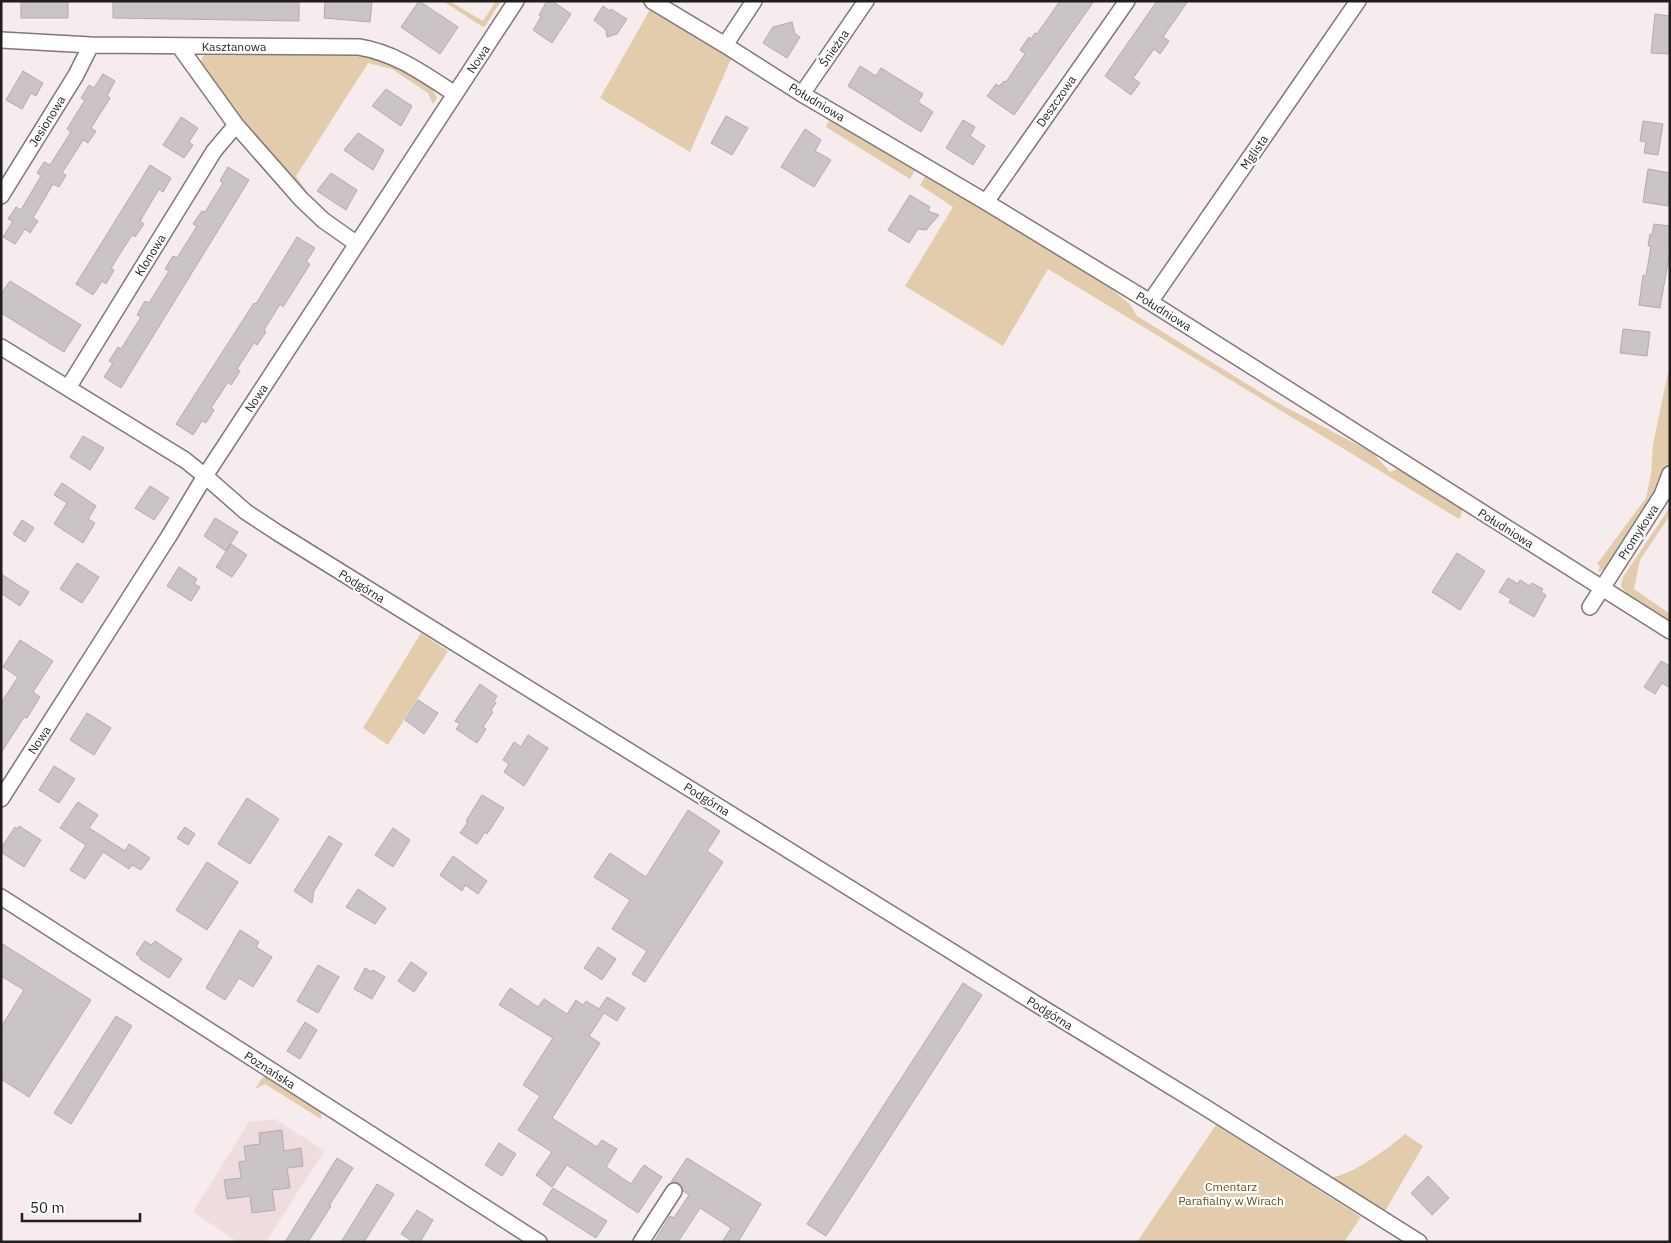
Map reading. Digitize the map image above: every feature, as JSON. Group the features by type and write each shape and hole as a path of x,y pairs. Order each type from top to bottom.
{"street":[{"name":"Nowa","path":"1,799 169,536 205,476 516,1"},
{"name":"Południowa","path":"652,1 802,94 986,202 1150,302 1670,631"},
{"path":"725,45 754,1"},
{"name":"Śnieżna","path":"802,94 866,1"},
{"name":"Deszczowa","path":"986,202 1127,1"},
{"name":"Mglista","path":"1150,302 1358,1"},
{"name":"Kasztanowa","path":"1,40 91,46 345,47 372,49 402,61 455,94"},
{"name":"Jesionowa","path":"1,196 76,75 91,46"},
{"path":"179,46 236,125 312,210 357,244"},
{"name":"Klonowa","path":"68,388 214,151 236,125"},
{"name":"Podgórna","path":"1,347 185,460 246,512 278,534 1203,1106 1419,1242"},
{"name":"Promykowa","path":"1590,607 1662,494 1670,474"},
{"name":"Poznańska","path":"1,897 539,1242"},
{"path":"641,1242 674,1191"}],"shaded area":[{"path":"275,1119 324,1151 266,1242 238,1242 193,1212 249,1122"}],"green space":[{"path":"443,1 449,1 483,21 496,1 501,1 483,27"},
{"path":"652,6 732,57 690,152 600,98"},
{"path":"209,53 368,56 391,64 432,89 437,98 433,104 428,93 392,69 368,63 296,176 311,198 248,128 201,65 202,57"},
{"path":"832,120 917,167 910,179 826,127 827,123"},
{"path":"927,173 1082,266 1130,304 1137,316 1276,402 1373,453 1390,472 1400,468 1462,507 1461,516 1459,519 1048,269 1003,346 905,286 953,207 920,185"},
{"path":"1668,373 1670,373 1670,457 1668,472 1608,568 1598,572 1600,566 1597,564 1646,498 1651,474 1653,444"},
{"path":"1670,507 1670,515 1640,560 1634,589 1670,614 1670,623 1628,597 1621,586 1623,577"},
{"path":"421,633 448,651 388,745 363,728"},
{"path":"263,1077 270,1077 321,1111 321,1119 265,1084 255,1089"},
{"name":"Cmentarz Parafialny w Wirach","path":"1216,1125 1361,1217 1344,1242 1137,1242"},
{"path":"1405,1134 1423,1146 1384,1213 1329,1177 1347,1173 1358,1167"}],"building":[{"path":"21,1 68,1 68,18 21,18"},
{"path":"113,1 299,1 299,21 113,18"},
{"path":"325,1 372,1 370,22 324,18"},
{"path":"419,1 458,27 440,54 401,27"},
{"path":"547,1 552,1 571,14 552,43 533,30 541,17 539,15"},
{"path":"1060,1 1094,1 1014,115 987,96 996,84 999,86 1004,81 1006,82 1025,54 1020,50 1029,37 1031,39 1035,33 1037,34"},
{"path":"1157,1 1188,1 1163,37 1169,41 1160,54 1154,49 1133,78 1140,83 1131,95 1105,76"},
{"path":"603,6 627,19 617,34 607,37 606,30 594,20"},
{"path":"1655,14 1670,16 1670,54 1651,53"},
{"path":"792,22 795,34 800,37 787,58 763,43 773,27"},
{"path":"860,66 876,76 881,68 923,94 918,102 933,112 921,132 848,86"},
{"path":"23,71 43,83 36,96 31,93 22,109 6,100"},
{"path":"103,74 115,81 107,96 110,98 91,128 96,131 88,143 83,140 62,173 66,175 59,187 53,184 33,218 38,221 30,233 25,229 15,244 3,237 13,221 8,219 16,207 21,210 41,176 37,173 44,162 50,165 71,132 67,129 85,100 81,98 89,85 94,88"},
{"path":"386,89 412,106 401,126 372,106"},
{"path":"726,116 748,128 732,155 711,143"},
{"path":"181,117 198,128 189,142 193,145 184,158 163,145"},
{"path":"963,120 975,127 970,136 985,146 973,165 946,148"},
{"path":"1643,121 1663,124 1658,155 1644,153 1646,142 1640,141"},
{"path":"805,129 821,140 815,151 831,160 814,187 781,167"},
{"path":"358,133 384,150 373,170 344,150"},
{"path":"150,165 171,178 163,192 159,189 140,221 144,224 135,237 132,235 111,268 114,270 106,284 102,281 93,295 76,284"},
{"path":"228,167 249,180 121,388 104,377 113,363 109,361 118,347 121,349 141,317 137,315 145,301 149,303 169,271 165,269 173,256 177,258 197,226 193,224 202,211 205,212 223,183 220,181"},
{"path":"1648,169 1670,173 1668,206 1643,202"},
{"path":"331,173 357,190 346,210 317,191"},
{"path":"910,195 930,207 928,211 939,215 926,230 918,229 909,243 888,230"},
{"path":"1654,224 1670,226 1670,251 1660,308 1639,305 1643,275 1646,276 1651,246 1648,246 1650,234 1652,235"},
{"path":"297,237 315,248 306,262 310,264 283,307 280,304 257,345 254,343 237,369 240,371 231,385 228,382 211,408 214,410 206,423 202,421 193,435 176,424 254,303 256,304"},
{"path":"10,281 81,325 64,352 1,313 1,294"},
{"path":"1623,329 1650,332 1647,356 1620,353"},
{"path":"83,436 104,448 90,470 70,457"},
{"path":"62,483 96,506 88,519 95,523 83,543 54,524 67,503 54,495"},
{"path":"150,486 169,498 154,520 135,508"},
{"path":"215,518 238,532 226,551 204,536"},
{"path":"22,520 34,528 25,542 13,534"},
{"path":"231,544 247,555 232,577 216,567"},
{"path":"1457,553 1485,571 1460,610 1432,592"},
{"path":"77,563 99,577 82,603 60,589"},
{"path":"179,567 197,579 194,584 200,587 191,601 167,586"},
{"path":"1,574 29,592 20,606 1,593"},
{"path":"1508,578 1518,584 1520,580 1530,586 1532,583 1543,589 1541,592 1546,595 1534,617 1509,602 1511,599 1499,592"},
{"path":"20,640 53,661 33,692 40,697 27,718 24,717 1,753 1,703 18,677 3,667"},
{"path":"1661,661 1670,666 1670,688 1662,683 1655,694 1644,687"},
{"path":"480,684 497,696 494,701 496,703 491,710 493,712 483,727 486,729 477,743 456,729 460,724 455,721"},
{"path":"418,700 438,713 424,734 405,720"},
{"path":"87,713 111,728 94,755 70,740"},
{"path":"528,735 548,748 524,786 504,772 509,764 503,760 514,742 521,747"},
{"path":"54,766 75,779 59,803 39,790"},
{"path":"482,795 504,808 487,834 485,832 477,844 460,833"},
{"path":"247,798 279,819 250,864 218,844"},
{"path":"78,802 98,815 89,828 125,851 129,844 150,858 141,870 132,865 129,869 103,852 85,879 70,870 86,845 60,828"},
{"path":"688,810 720,831 707,851 723,862 645,982 632,974 647,951 612,929 630,900 594,877 610,853 646,877"},
{"path":"19,826 41,840 24,867 1,852 1,848 15,827 17,829"},
{"path":"185,827 195,834 188,845 177,838"},
{"path":"393,828 410,840 393,867 375,855"},
{"path":"329,836 342,844 314,891 312,903 294,891"},
{"path":"453,856 487,881 478,894 465,885 462,891 440,875"},
{"path":"207,862 238,882 207,930 176,910"},
{"path":"358,889 386,908 375,924 346,907"},
{"path":"240,930 259,942 256,947 272,957 253,987 239,978 225,1000 206,988"},
{"path":"145,941 151,945 155,941 182,959 169,978 140,959 136,954"},
{"path":"1,943 91,1000 29,1097 1,1079 1,1027 24,990 1,976"},
{"path":"598,947 616,959 602,980 584,968"},
{"path":"411,962 427,973 414,992 398,981"},
{"path":"318,965 339,977 318,1013 297,1001"},
{"path":"365,968 385,977 372,999 354,989"},
{"path":"963,983 982,995 826,1236 807,1224"},
{"path":"510,988 538,1007 544,999 567,1014 576,1000 583,1005 586,1001 599,1009 607,997 625,1008 617,1021 604,1013 589,1036 600,1043 552,1118 597,1147 602,1140 617,1149 606,1167 631,1184 644,1165 662,1177 638,1213 567,1165 552,1187 536,1175 552,1152 518,1130 540,1096 523,1085 553,1038 499,1005"},
{"path":"116,1016 132,1026 71,1124 54,1113"},
{"path":"305,1022 317,1030 300,1059 287,1051"},
{"path":"282,1130 284,1151 301,1148 303,1166 287,1168 290,1188 272,1190 275,1210 252,1213 250,1196 227,1199 224,1180 241,1178 239,1162 246,1161 244,1146 260,1144 259,1133"},
{"path":"499,1143 516,1154 502,1176 485,1165"},
{"path":"337,1158 353,1168 329,1206 331,1206 308,1242 285,1242"},
{"path":"687,1158 761,1204 738,1242 722,1242 731,1228 700,1208 678,1242 654,1242 670,1216 674,1218 689,1195 683,1191 679,1183 671,1182"},
{"path":"1428,1176 1449,1198 1432,1215 1411,1193"},
{"path":"377,1184 394,1194 364,1242 341,1242"},
{"path":"553,1188 607,1221 596,1238 543,1204"},
{"path":"417,1210 433,1220 420,1242 414,1242 401,1234"}]}
